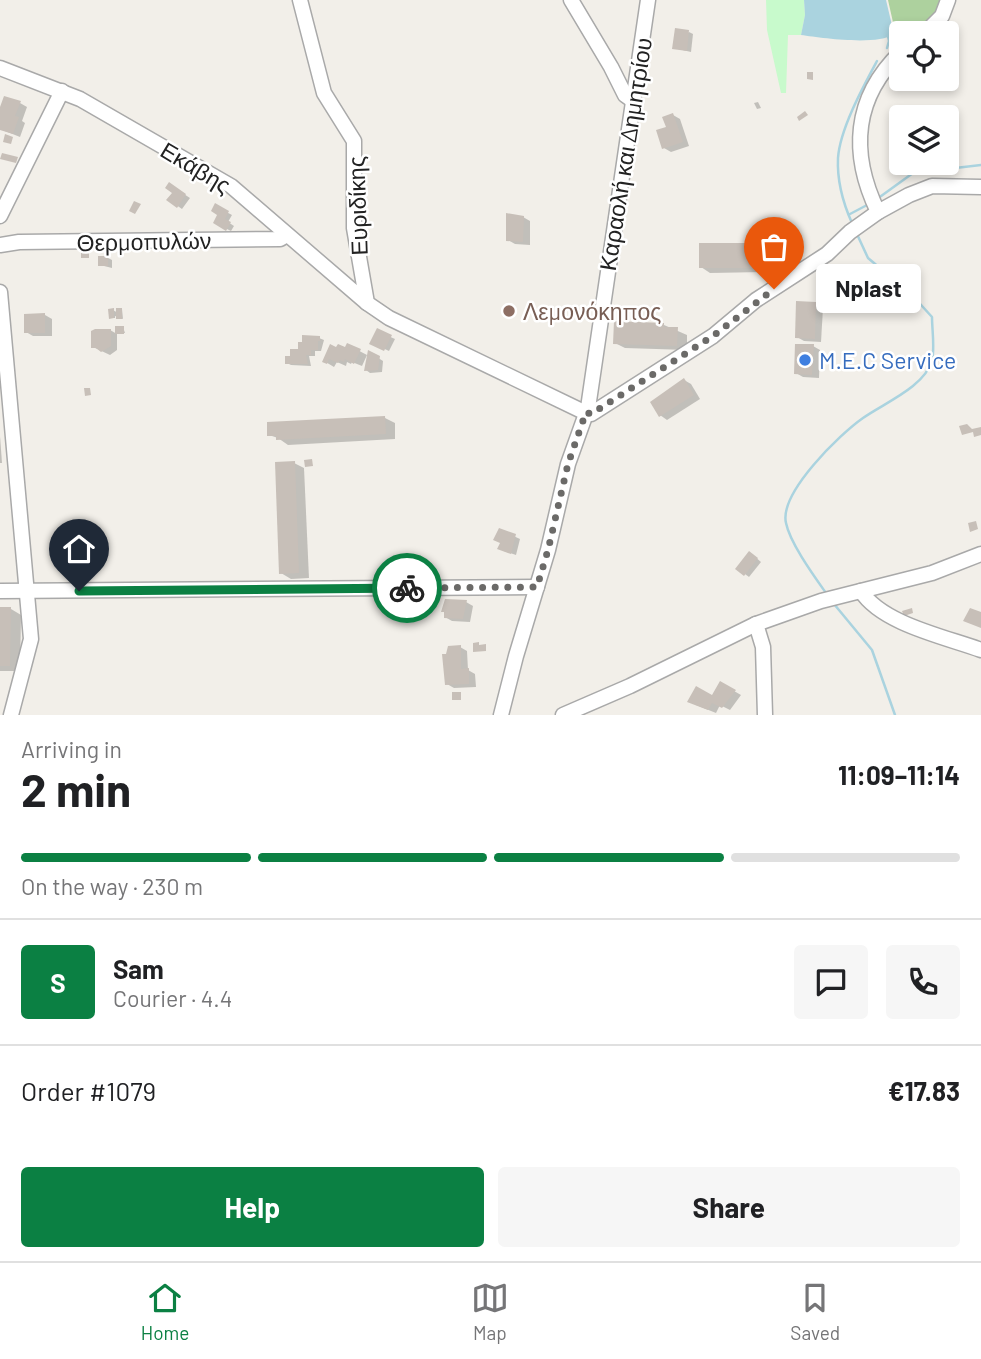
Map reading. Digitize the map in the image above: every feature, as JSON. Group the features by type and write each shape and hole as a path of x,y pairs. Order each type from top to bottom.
{"street":[{"name":"Ευριδίκης","path":"300,0 324,93 354,141 354,228 367,303"},
{"path":"571,0 625,95 632,100"},
{"name":"Καραολή και Δημητρίου","path":"501,715 548,550 568,464 586,412 648,0"},
{"path":"937,21 942,16 948,0"},
{"path":"878,212 864,175 859,132 863,111 889,63"},
{"name":"Εκάβης","path":"0,68 80,99 231,186 367,303"},
{"path":"0,216 62,91"},
{"path":"367,303 388,318 591,414 713,336 756,300 827,254 878,212 932,186 981,187"},
{"name":"Θερμοπυλών","path":"0,245 19,242 280,239 287,235"},
{"path":"0,292 5,412 31,639 12,715"},
{"path":"564,715 648,678 755,624 821,601 932,573 981,554"},
{"path":"0,591 537,587"},
{"path":"861,591 874,606 905,623 981,650"},
{"path":"755,624 764,647 765,715"}],"green space":[{"path":"766,0 804,0 805,15 801,35 788,35 786,93 781,93 767,30"},
{"path":"888,0 942,0 941,7 928,21 893,21"}],"water":[{"path":"804,0 886,0 891,21 889,36 863,40 801,35 805,15"}],"building":[{"path":"675,28 689,30 687,51 672,49"},
{"path":"807,72 813,72 813,80 807,79"},
{"path":"4,96 21,101 15,116 19,117 13,134 0,130 0,107"},
{"path":"805,111 808,115 799,121 797,117"},
{"path":"673,113 683,142 662,149 656,130 666,127 662,117"},
{"path":"5,134 13,137 11,144 3,142"},
{"path":"2,153 18,157 16,163 0,159"},
{"path":"169,182 186,194 177,208 166,200 172,193 165,188"},
{"path":"134,201 141,204 135,214 129,211"},
{"path":"215,203 229,211 225,219 231,222 226,231 213,223 217,215 211,211"},
{"path":"506,213 524,216 523,242 506,241"},
{"path":"699,243 758,243 758,268 699,268"},
{"path":"81,250 89,250 89,258 81,258"},
{"path":"98,256 108,256 108,266 98,266"},
{"path":"796,301 816,302 815,339 795,338"},
{"path":"114,308 114,318 109,319 108,309"},
{"path":"116,308 122,308 122,319 116,319"},
{"path":"45,313 45,333 24,333 24,314"},
{"path":"614,321 664,323 664,327 678,327 677,346 613,344"},
{"path":"115,326 124,326 124,334 115,334"},
{"path":"377,328 392,335 384,351 369,344"},
{"path":"111,329 111,346 101,352 91,348 91,331"},
{"path":"302,335 320,336 318,350 311,350 311,355 306,355 308,364 285,364 285,356 290,356 290,349 298,349"},
{"path":"347,343 361,349 354,364 345,359 344,362 340,360 338,363 329,359 327,364 322,362 330,344 345,347"},
{"path":"795,344 814,344 812,375 794,374"},
{"path":"368,350 380,356 378,370 364,371"},
{"path":"684,378 694,395 659,417 650,402"},
{"path":"84,388 90,388 91,395 85,396"},
{"path":"385,416 386,434 276,440 276,436 267,436 267,422"},
{"path":"967,424 972,429 981,427 981,435 974,437 973,432 962,435 959,426"},
{"path":"312,459 313,466 305,467 304,460"},
{"path":"295,461 299,573 279,574 275,462"},
{"path":"976,521 978,529 970,532 968,523"},
{"path":"499,528 516,534 511,554 497,549 500,543 493,540"},
{"path":"749,551 758,558 744,576 735,569"},
{"path":"445,599 467,600 463,619 444,618 444,612 441,612"},
{"path":"0,607 11,607 10,666 0,666"},
{"path":"912,608 913,613 904,616 902,611"},
{"path":"970,608 981,612 981,628 963,621"},
{"path":"479,642 479,645 486,644 486,651 473,652 473,643"},
{"path":"461,645 461,669 469,668 469,684 445,685 442,654 446,654 448,646"},
{"path":"720,681 736,690 722,708 712,703 708,710 687,702 696,686 712,695"},
{"path":"452,692 461,692 461,700 452,700"}],"waterway":[{"path":"887,48 888,36"},
{"path":"852,223 843,199 838,158 843,134 853,108 877,61"},
{"path":"877,199 913,173 981,165"},
{"path":"850,214 869,204"},
{"path":"826,593 788,531 786,511 792,496 827,450 863,418 913,386 928,370 933,355 932,317 913,296 868,258 856,232"},
{"path":"834,604 872,650 895,715"}],"way so far":[{"path":"407,588 537,587 568,464 586,412 591,414 713,336 756,300 774,289"}],"place":[{"name":"Nplast","path":"774,289"},
{"name":"Λεμονόκηπος","path":"509,311"},
{"name":"M.E.C Service","path":"805,360"}],"route":[{"path":"79,591 407,588"}]}
